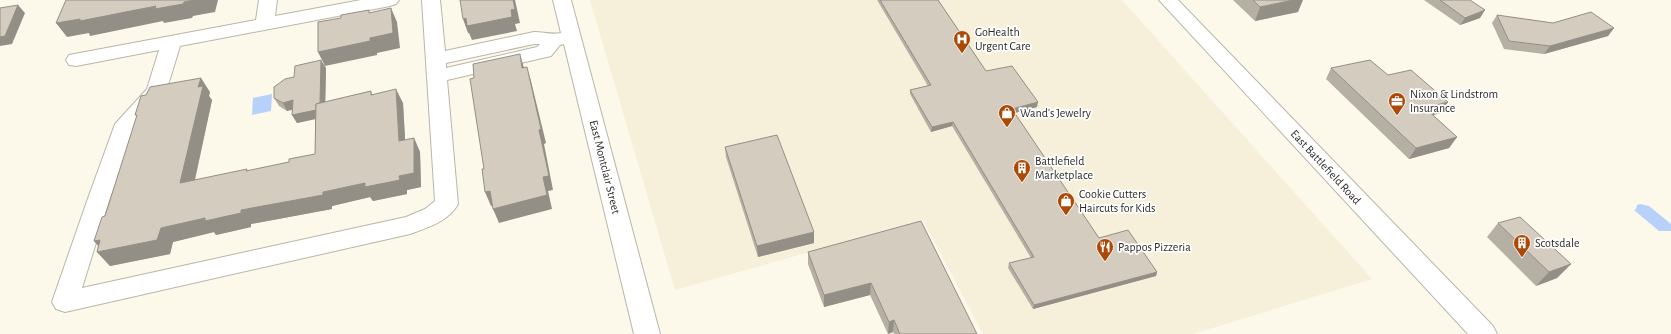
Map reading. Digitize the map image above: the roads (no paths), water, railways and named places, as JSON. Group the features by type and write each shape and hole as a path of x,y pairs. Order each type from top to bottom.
{"street":[{"path":"265,24 268,0"},
{"path":"76,60 390,0"},
{"path":"171,42 156,92 126,124 97,204 65,302 410,225 433,215 447,204 431,0"},
{"name":"East Montclair Street","path":"562,0 562,39 647,334"},
{"name":"East Battlefield Road","path":"1168,0 1484,334"},
{"path":"437,67 544,52 562,39"}],"water":[{"path":"272,94 271,111 252,115 253,98"},
{"path":"1640,204 1649,206 1671,224 1671,231 1659,231 1634,210 1636,209 1637,205"}],"place":[{"name":"GoHealth Urgent Care","path":"962,54"},
{"name":"Nixon & Lindstrom Insurance","path":"1397,116"},
{"name":"Wand's Jewelry","path":"1007,128"},
{"name":"Battlefield Marketplace","path":"1022,183"},
{"name":"Cookie Cutters Haircuts for Kids","path":"1066,216"},
{"name":"Scotsdale","path":"1522,258"},
{"name":"Pappos Pizzeria","path":"1105,262"}]}
